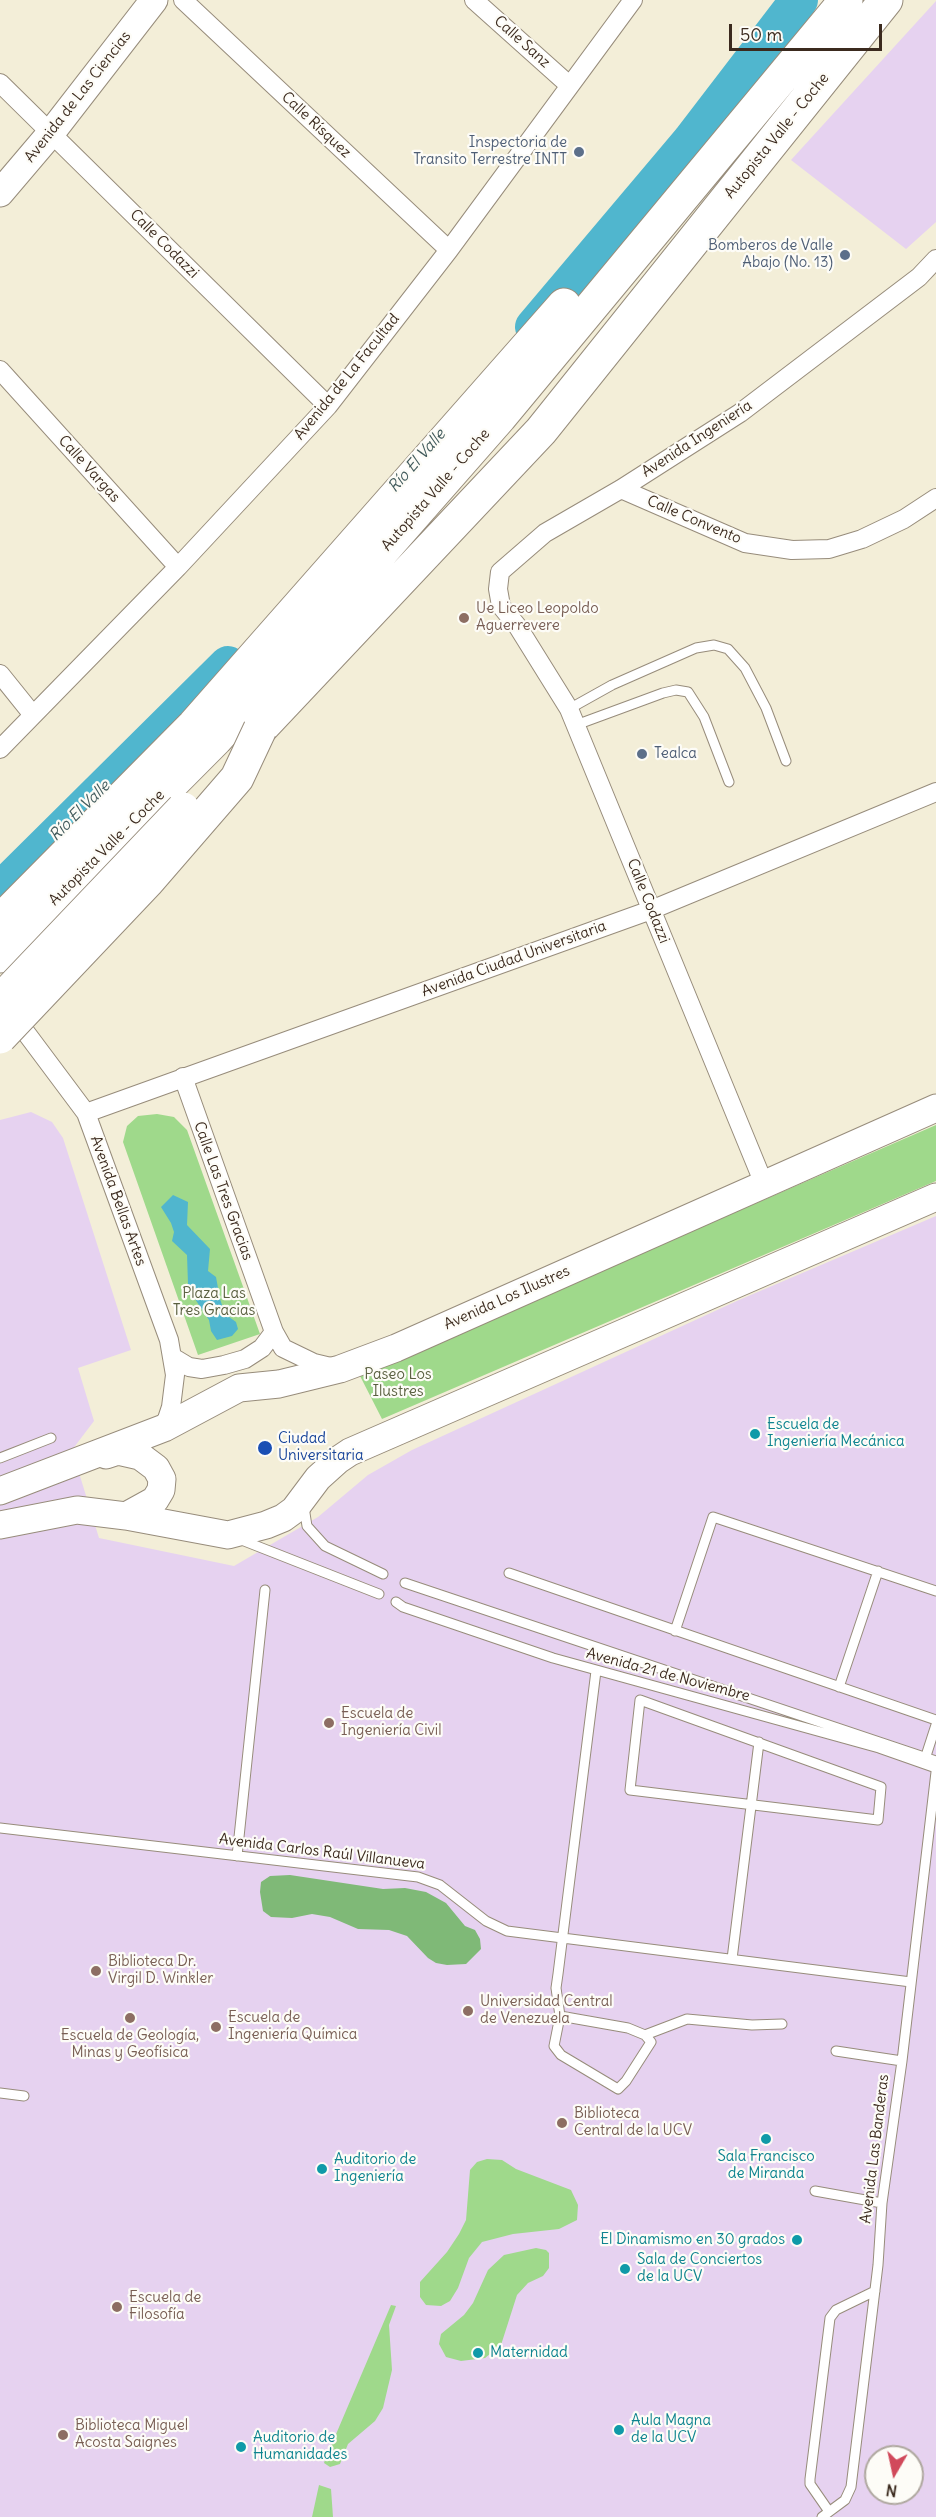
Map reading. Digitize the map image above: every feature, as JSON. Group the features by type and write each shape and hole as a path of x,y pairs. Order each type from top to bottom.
{"highway":[{"name":"Autopista Valle - Coche","path":"0,956 224,730 488,412 824,0"},
{"name":"Autopista Valle - Coche","path":"0,921 194,725 488,412 846,0"},
{"name":"Autopista Valle - Coche","path":"0,999 260,729 541,431 886,0"},
{"path":"0,1037 147,882 237,778 260,729"}],"main road":[{"name":"Avenida de Las Ciencias","path":"0,193 51,133 154,0"},
{"name":"Avenida Los Ilustres","path":"71,1464 164,1428 239,1388 279,1384 340,1369 396,1348 936,1108"},
{"path":"0,1525 77,1510 126,1516 228,1535 248,1531 283,1518 304,1497 318,1478 350,1452 936,1197"},
{"path":"0,1491 71,1464 118,1451 140,1456 156,1468 162,1479 159,1495 146,1507 126,1516"}],"street":[{"name":"Calle Rísquez","path":"183,0 449,250"},
{"name":"Calle Sanz","path":"474,0 569,85"},
{"name":"Avenida de La Facultad","path":"0,748 178,567 328,406 449,250 633,0"},
{"name":"Calle Codazzi","path":"0,82 328,406"},
{"name":"Avenida Ingeniería","path":"518,627 501,606 498,590 500,572 545,533 621,489 740,413 919,277 936,259"},
{"name":"Calle Vargas","path":"0,370 178,567"},
{"name":"Calle Convento","path":"621,489 745,543 792,550 829,549 862,539 904,519 936,498"},
{"name":"Calle Codazzi","path":"518,627 573,717 764,1184"},
{"path":"0,674 33,716"},
{"name":"Avenida Ciudad Universitaria","path":"86,1113 651,910 936,792"},
{"name":"Avenida Bellas Artes","path":"0,999 86,1113 174,1358 174,1390 164,1428"},
{"name":"Calle Las Tres Gracias","path":"183,1077 274,1332 283,1348 298,1357 340,1369"},
{"path":"174,1358 189,1367 202,1369 224,1365 245,1359 262,1348 274,1332"}],"lane":[{"path":"573,717 612,685 696,648 714,645 728,649 745,668 766,708 786,761"},
{"path":"573,717 676,690 688,692 704,717 729,782"},
{"path":"0,1458 51,1438"},
{"path":"304,1497 307,1526 315,1537 325,1546 343,1556 383,1574"},
{"path":"675,1631 713,1516 936,1591"},
{"path":"228,1535 379,1594"},
{"path":"839,1687 878,1572"},
{"path":"509,1573 936,1720"},
{"name":"Avenida 21 de Noviembre","path":"405,1583 925,1760 936,1770"},
{"path":"237,1856 265,1590"},
{"name":"Avenida 21 de Noviembre","path":"396,1602 403,1607 596,1671 879,1748 936,1761"},
{"path":"560,2016 628,2028 645,2035 651,2042 626,2081 618,2089 561,2055 554,2046 560,2016 556,1988 596,1671"},
{"path":"640,1700 759,1742 881,1787 878,1820 630,1790 640,1700"},
{"path":"925,1760 936,1725"},
{"path":"732,1959 759,1742"},
{"name":"Avenida Las Banderas","path":"825,2514 845,2500 851,2487 875,2291 882,2203 902,2061 936,1770"},
{"name":"Avenida Carlos Raúl Villanueva","path":"0,1828 418,1877 448,1891 495,1927 529,1935 911,1982"},
{"path":"645,2035 687,2019 752,2025 782,2024"},
{"path":"836,2051 902,2061"},
{"path":"0,2093 24,2096"},
{"path":"815,2191 882,2203"},
{"path":"825,2514 810,2479 830,2318 836,2310 875,2291"}],"shaded area":[{"path":"936,1 936,222 906,249 791,160"},
{"name":"Universidad Central de Venezuela","path":"31,1112 52,1122 63,1138 131,1350 78,1368 94,1421 72,1450 99,1538 234,1566 318,1517 368,1475 412,1450 739,1300 936,1216 936,2517 0,2517 0,1120"}],"green space":[{"name":"Plaza Las Tres Gracias","path":"157,1114 174,1117 187,1130 260,1334 198,1355 123,1142 127,1126 138,1116"},
{"name":"Paseo Los Ilustres","path":"936,1125 936,1181 382,1419 358,1372 607,1268"},
{"path":"290,1875 383,1889 405,1888 426,1892 446,1903 465,1926 475,1930 480,1939 481,1949 466,1964 447,1965 436,1963 428,1958 407,1936 389,1930 358,1929 330,1917 312,1914 292,1918 271,1917 263,1911 261,1882 270,1876"},
{"path":"487,2159 502,2160 516,2169 571,2190 578,2205 577,2220 559,2229 513,2234 482,2242 469,2258 458,2288 450,2301 441,2306 426,2305 420,2297 420,2282 447,2252 459,2234 466,2220 470,2170 477,2162"},
{"path":"536,2248 549,2253 549,2268 543,2276 528,2283 517,2295 501,2345 485,2358 461,2361 446,2357 439,2344 441,2334 464,2315 473,2303 488,2270 504,2255"},
{"path":"391,2305 396,2306 389,2325 392,2370 383,2408 375,2421 348,2444 340,2464 330,2467 324,2463 325,2460"},
{"path":"319,2485 331,2489 333,2517 312,2517"}],"water":[{"path":"173,1195 188,1202 187,1225 210,1249 208,1271 216,1277 225,1314 236,1322 238,1329 232,1336 217,1340 211,1331 209,1320 193,1296 188,1284 187,1255 172,1241 174,1232 161,1207"}],"waterway":[{"name":"Río El Valle","path":"534,327 691,141 799,0"},
{"name":"Río El Valle","path":"0,891 228,665"}],"place":[{"name":"Inspectoria de Transito Terrestre INTT","path":"579,152"},
{"name":"Bomberos de Valle Abajo (No. 13)","path":"845,255"},
{"name":"Ue Liceo Leopoldo Aguerrevere","path":"464,618"},
{"name":"Tealca","path":"642,754"},
{"name":"Escuela de Ingeniería Mecánica","path":"755,1434"},
{"name":"Ciudad Universitaria","path":"265,1448"},
{"name":"Escuela de Ingeniería Civil","path":"329,1723"},
{"name":"Biblioteca Dr. Virgil D. Winkler","path":"96,1971"},
{"name":"Universidad Central de Venezuela","path":"468,2011"},
{"name":"Escuela de Geología, Minas y Geofísica","path":"130,2018"},
{"name":"Escuela de Ingeniería Química","path":"216,2027"},
{"name":"Biblioteca Central de la UCV","path":"562,2123"},
{"name":"Sala Francisco de Miranda","path":"766,2139"},
{"name":"Auditorio de Ingeniería","path":"322,2169"},
{"name":"El Dinamismo en 30 grados","path":"797,2240"},
{"name":"Sala de Conciertos de la UCV","path":"625,2269"},
{"name":"Escuela de Filosofía","path":"117,2307"},
{"name":"Maternidad","path":"478,2353"},
{"name":"Aula Magna de la UCV","path":"619,2430"},
{"name":"Biblioteca Miguel Acosta Saignes","path":"63,2435"},
{"name":"Auditorio de Humanidades","path":"241,2447"}]}
